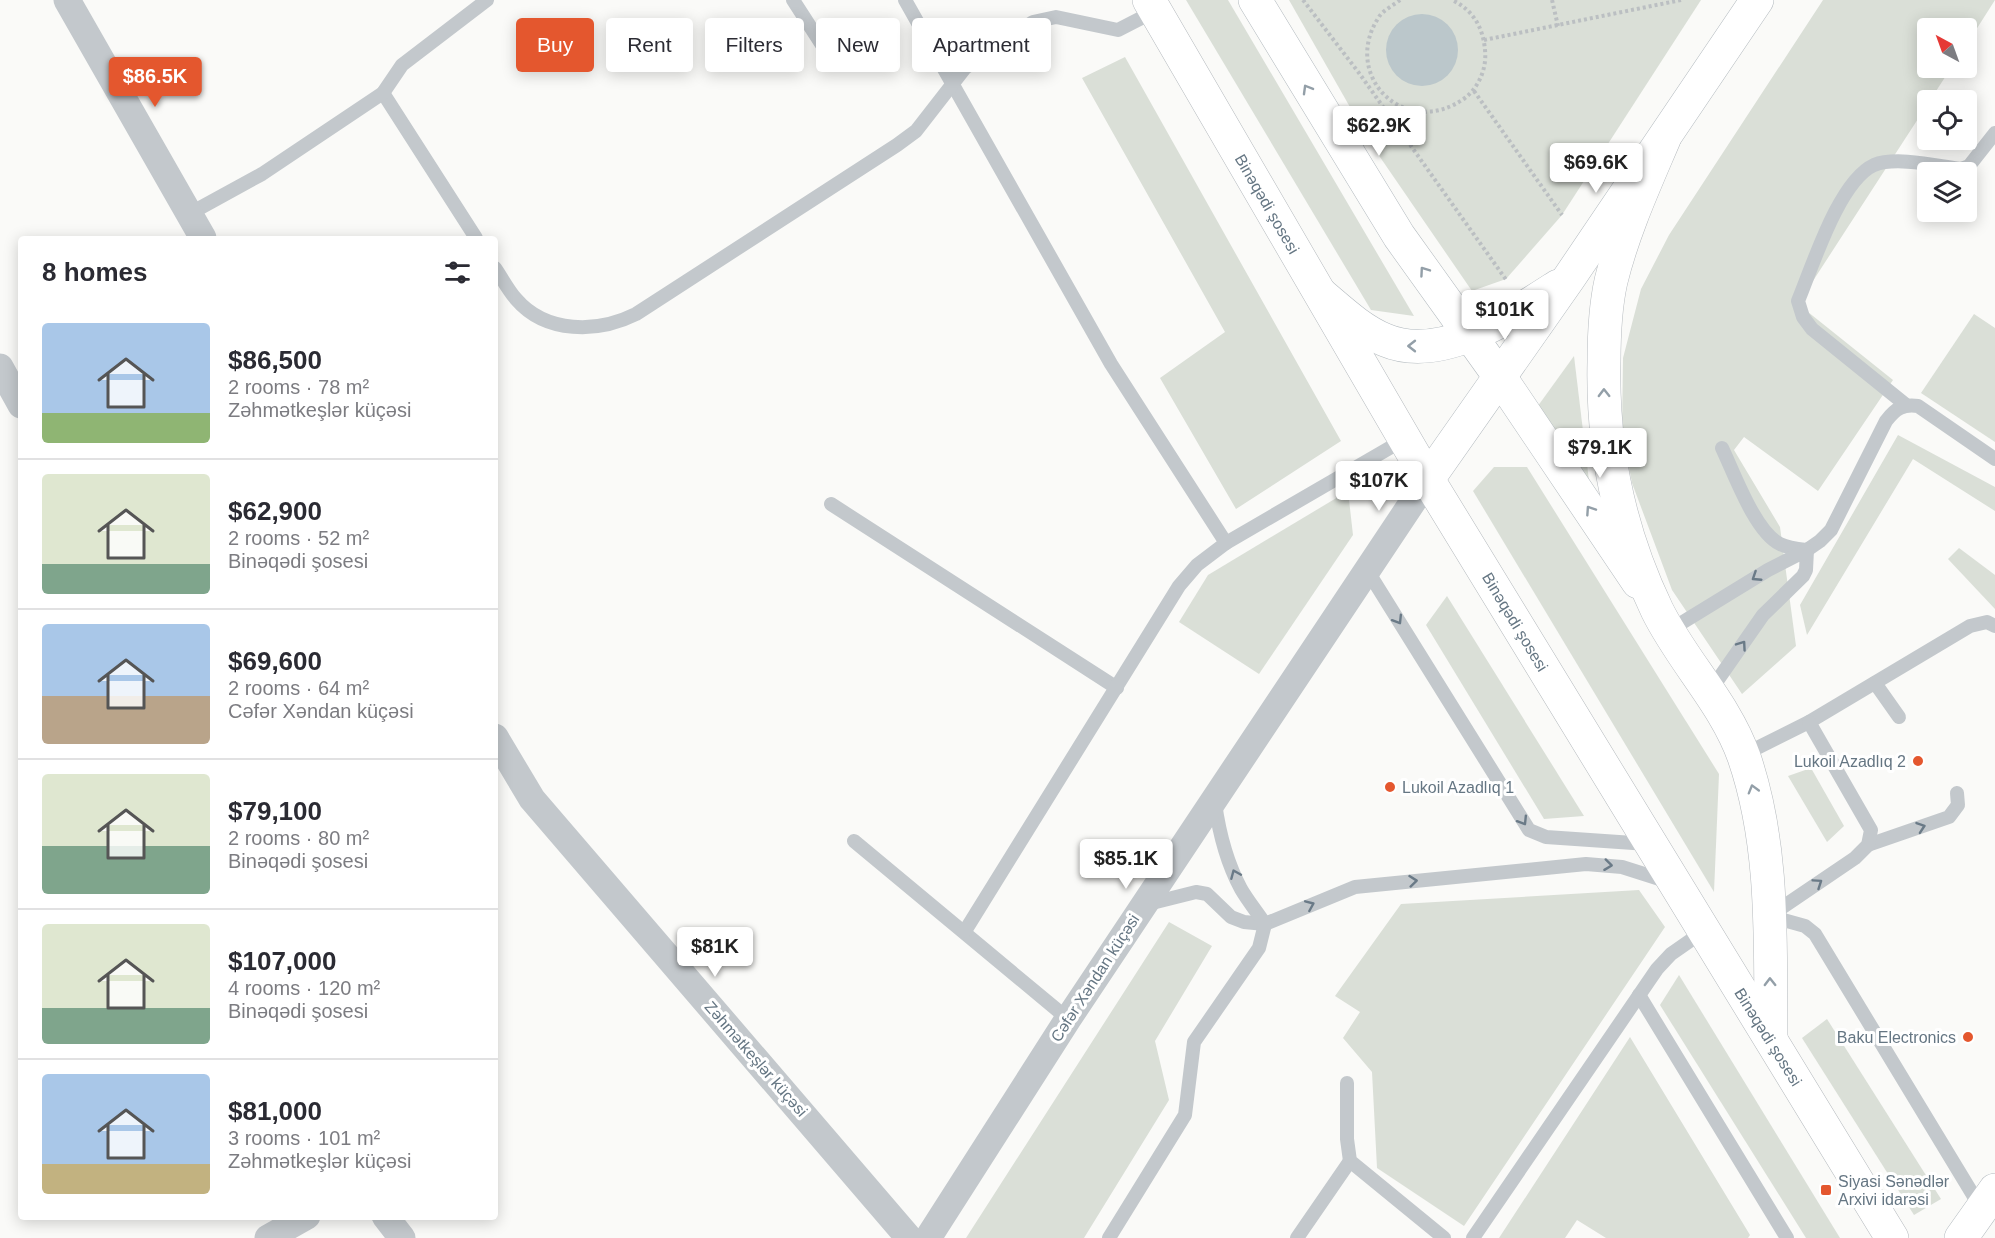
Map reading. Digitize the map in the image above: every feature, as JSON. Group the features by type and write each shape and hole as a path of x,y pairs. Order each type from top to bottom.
{"main road":[{"path":"1255,0 1312,98 1399,236 1500,377 1664,621 1709,693 1743,755 1758,804 1765,847 1769,916 1771,1041"},
{"path":"1428,479 1569,278 1757,0"},
{"name":"Binəqədi şosesi","path":"1152,5 1428,479 1892,1238"},
{"path":"1664,139 1626,228 1610,284 1604,326 1603,383 1604,429 1611,475 1635,556 1664,621"},
{"path":"1318,291 1363,329 1401,345 1425,346 1470,335 1521,309 1569,278"},
{"path":"1459,434 1478,425 1506,422 1515,425 1546,445"},
{"path":"1961,1238 1989,1200"}],"street":[{"path":"67,0 202,236"},
{"path":"0,367 18,400"},
{"name":"Cəfər Xəndan küçəsi","path":"928,1238 1142,906 1428,479"},
{"name":"Zəhmətkeşlər küçəsi","path":"498,742 532,799 909,1238"},
{"path":"268,1238 300,1220"},
{"path":"388,1220 402,1238"}],"lane":[{"path":"189,214 262,174 382,93 402,65 487,0"},
{"path":"793,0 816,36"},
{"path":"905,0 1111,364 1227,543"},
{"path":"498,272 517,300 553,323 588,329 615,324 636,314 897,145 916,131 965,68 1033,22 1056,17 1118,30 1152,5"},
{"path":"382,93 475,236"},
{"path":"1906,405 1812,329 1803,317 1798,301 1845,190 1861,173 1876,164 1910,162 1961,169 1969,166 1995,133"},
{"path":"1664,621 1808,550 1821,541 1831,530 1886,421 1894,411 1906,405 1918,406 1995,459"},
{"path":"965,931 1179,586 1197,565 1227,543 1405,439"},
{"path":"1722,448 1757,520 1772,539 1787,547 1808,550"},
{"path":"831,504 1117,688"},
{"path":"1709,693 1763,615 1803,576 1806,570 1808,550"},
{"path":"1367,570 1529,830 1546,837 1651,844"},
{"path":"1743,755 1809,722 1970,626 1987,622 1995,626"},
{"path":"1875,683 1899,717"},
{"path":"1809,722 1871,830 1868,845"},
{"path":"1769,916 1855,858 1868,845 1949,817 1958,805 1957,793"},
{"path":"1109,1238 1185,1115 1194,1042 1259,948 1265,924 1241,888 1233,870 1219,829 1214,798"},
{"path":"854,841 1068,1019"},
{"path":"1142,906 1196,892 1206,894 1231,916 1244,922 1265,924 1355,887 1586,864 1632,870 1676,886"},
{"path":"1769,916 1805,926 1815,934 1989,1200"},
{"path":"1473,1238 1639,995 1671,954 1704,931"},
{"path":"1639,995 1787,1238"},
{"path":"1297,1238 1350,1161 1347,1083"},
{"path":"1350,1161 1444,1238"}],"path":[{"path":"1303,0 1359,73 1506,279 1521,309"},
{"path":"1400,0 1379,15 1367,44 1370,75 1389,100 1417,113 1448,110 1474,91 1487,62 1483,31 1465,6 1452,0"},
{"path":"1552,0 1558,26"},
{"path":"1484,40 1681,0"},
{"path":"1359,73 1370,75"},
{"path":"1474,91 1562,215"}],"shaded area":[{"path":"1186,0 1228,0 1414,316 1371,310"},
{"path":"1289,0 1701,0 1562,215 1506,279 1472,291 1371,144"},
{"path":"1823,0 1995,0 1977,28 1977,18 1917,18 1917,78 1945,78 1937,90 1917,90 1917,120 1798,304 1893,380 1818,491 1744,437 1734,450 1780,527 1796,646 1742,694 1672,590 1632,483 1622,431 1623,358 1641,289 1669,235"},
{"path":"1422,14 1442,20 1452,30 1458,50 1452,70 1442,80 1422,86 1402,80 1392,70 1386,50 1392,30 1402,20"},
{"path":"1125,57 1341,441 1236,509 1160,378 1225,332 1082,78"},
{"path":"1974,314 1995,328 1995,442 1921,393"},
{"path":"1574,356 1590,489 1535,410"},
{"path":"1898,435 1995,487 1995,511 1913,459 1807,635 1800,605"},
{"path":"1494,467 1527,467 1719,774 1714,892 1473,491"},
{"path":"1348,491 1353,535 1259,674 1179,622 1208,575"},
{"path":"1959,548 1995,575 1995,609 1948,559"},
{"path":"1447,596 1584,816 1544,819 1426,625"},
{"path":"1811,768 1844,826 1827,842 1788,776"},
{"path":"1639,890 1665,927 1464,1226 1377,1168 1372,1072 1343,1038 1360,1012 1335,996 1401,904"},
{"path":"1169,922 1212,946 1155,1041 1169,1100 1084,1238 966,1238"},
{"path":"1679,975 1840,1238 1806,1238 1660,1005"},
{"path":"1827,1019 1941,1199 1914,1215 1802,1038"},
{"path":"1630,1037 1750,1235 1748,1238 1606,1238 1577,1220 1565,1238 1499,1238"}],"place":[{"name":"Lukoil Azadlıq 2","path":"1918,761"},
{"name":"Lukoil Azadlıq 1","path":"1390,787"},
{"name":"Baku Electronics","path":"1968,1037"},
{"name":"Siyasi Sənədlər Arxivi idarəsi","path":"1826,1190"}]}
